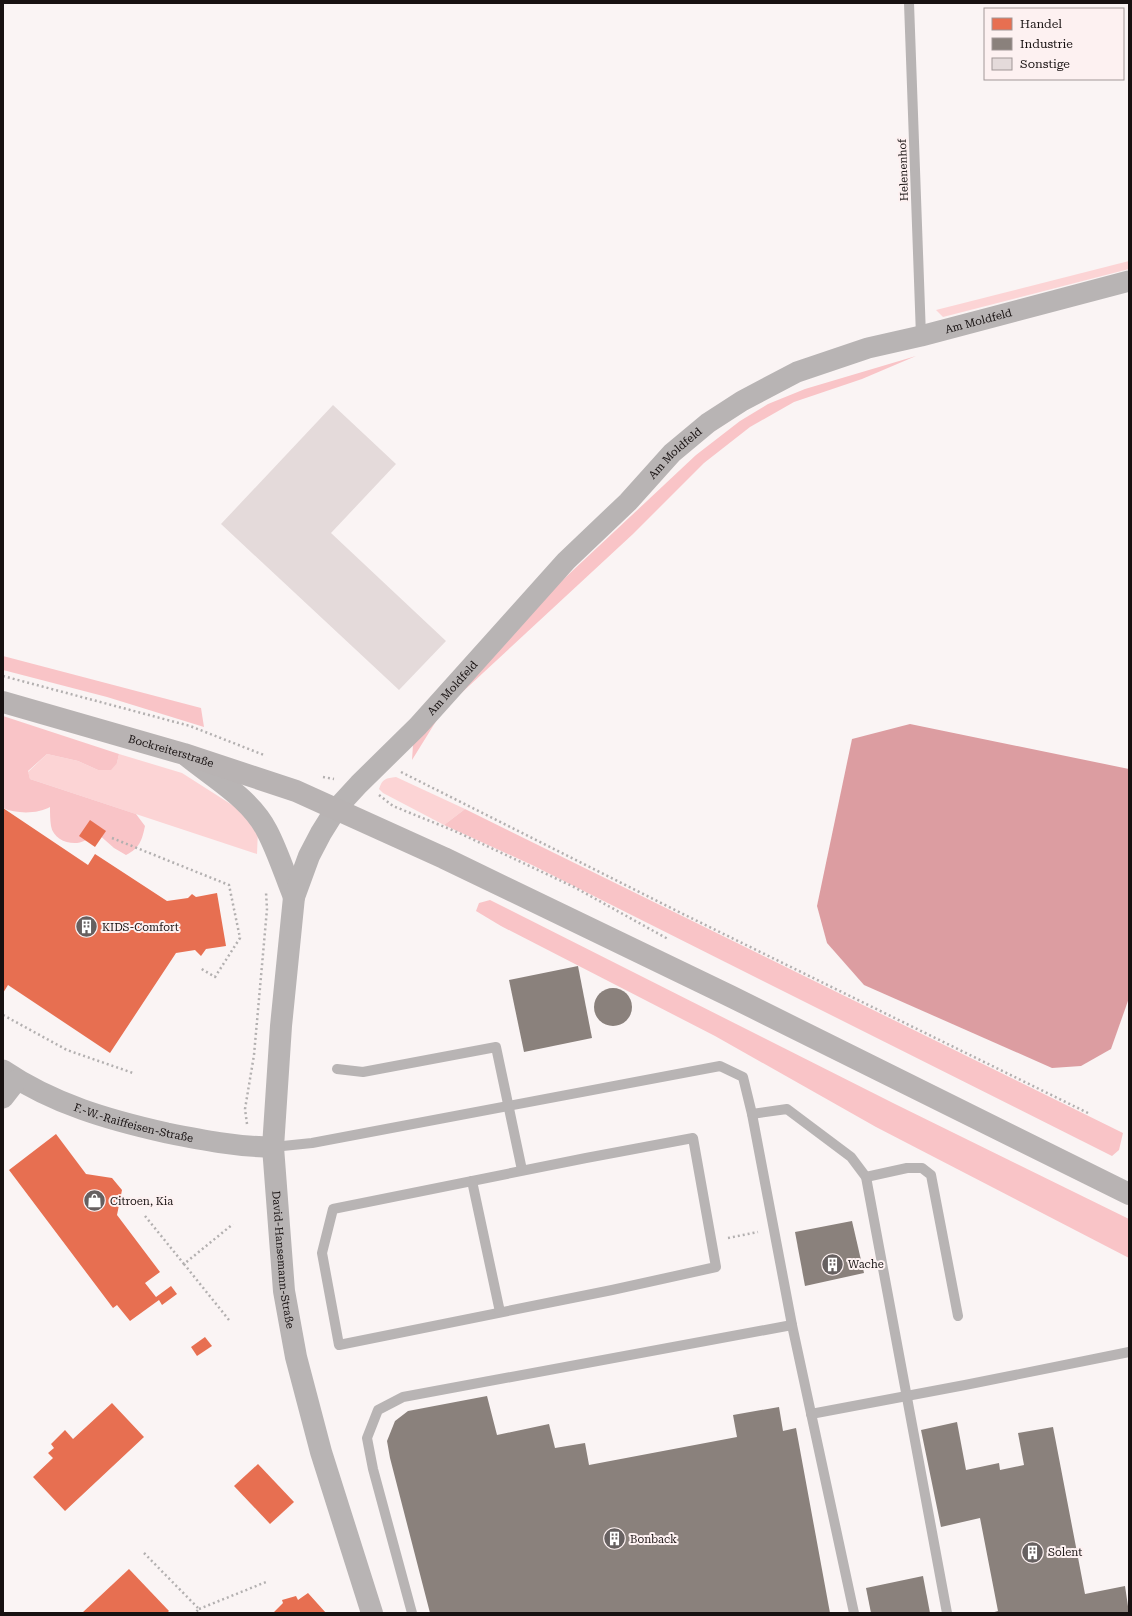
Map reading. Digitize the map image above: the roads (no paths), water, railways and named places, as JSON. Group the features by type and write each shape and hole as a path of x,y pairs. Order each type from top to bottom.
{"main road":[{"name":"Bockreiterstraße","path":"3,702 184,754 296,791 444,858 730,996 1129,1194"}],"street":[{"name":"Am Moldfeld","path":"336,809 380,762 418,726 566,561 628,502 672,453 708,422 742,400 797,372 868,348 921,336 1129,281"},
{"name":"David-Hansemann-Straße","path":"184,754 236,794 251,808 267,830 294,897"},
{"name":"David-Hansemann-Straße","path":"336,809 320,833 309,856 294,897 281,1026 273,1148 284,1291 296,1356 321,1452 372,1613"},
{"name":"F.-W.-Raiffeisen-Straße","path":"10,1075 67,1104 119,1122 203,1140 249,1147 273,1148"},
{"path":"3,1098 10,1075"}],"lane":[{"name":"Helenenhof","path":"909,3 921,336"},
{"path":"337,1069 362,1072 496,1047 522,1170"},
{"path":"273,1148 312,1143 720,1066 743,1076 752,1114 792,1325 854,1613"},
{"path":"752,1114 788,1109 851,1157 866,1177 946,1613"},
{"path":"693,1138 716,1266 339,1345 322,1254 333,1209 472,1181 522,1170 693,1138"},
{"path":"866,1177 907,1168 922,1168 931,1175 958,1316"},
{"path":"472,1181 500,1312"},
{"path":"412,1613 373,1469 367,1438 378,1410 403,1397 792,1325"},
{"path":"811,1414 1129,1352"}],"place":[{"name":"KIDS-Comfort","path":"87,927"},
{"name":"Citroen, Kia","path":"94,1201"},
{"name":"Wache","path":"832,1264"},
{"name":"Bonback","path":"614,1539"},
{"name":"Solent","path":"1032,1552"}]}
